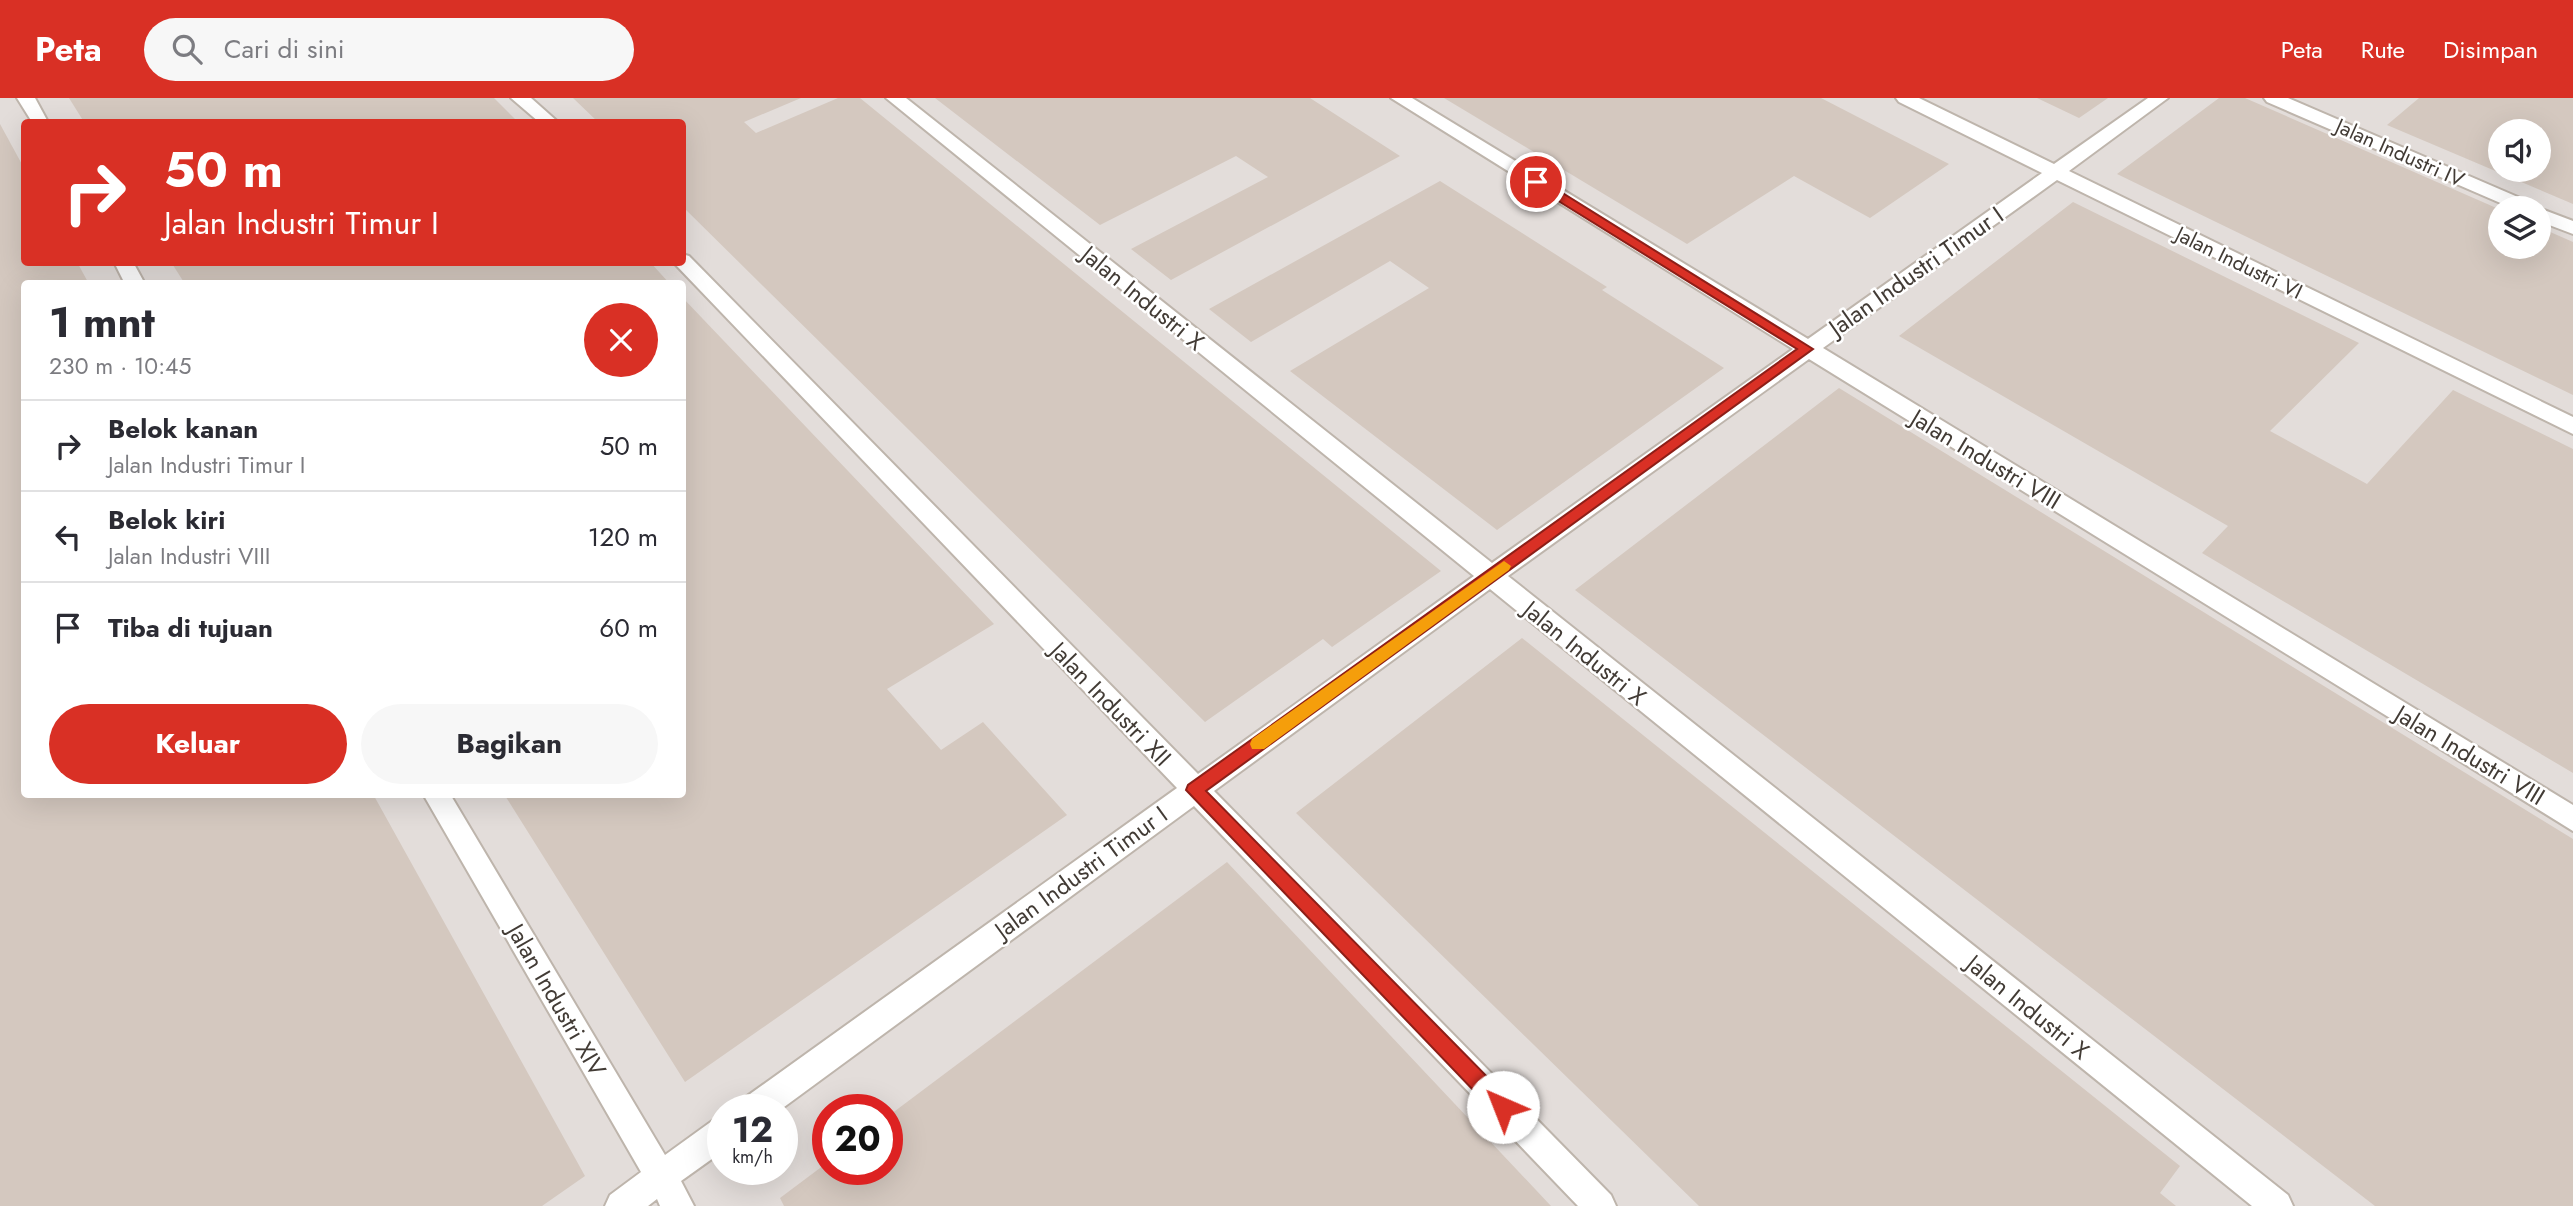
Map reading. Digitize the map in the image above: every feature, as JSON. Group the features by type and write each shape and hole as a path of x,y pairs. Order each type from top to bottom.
{"lane":[{"path":"26,98 38,119"},
{"path":"520,98 544,119"},
{"name":"Jalan Industri X","path":"895,98 1489,577 2277,1206"},
{"name":"Jalan Industri VIII","path":"1400,98 2573,819"},
{"name":"Jalan Industri VI","path":"1905,98 2573,426"},
{"name":"Jalan Industri Timur I","path":"776,1094 1489,577 2160,98"},
{"name":"Jalan Industri IV","path":"2273,98 2499,196"},
{"path":"2551,219 2573,228"},
{"name":"Jalan Industri XII","path":"686,264 1600,1206"},
{"name":"Jalan Industri XIV","path":"438,798 678,1206"},
{"path":"621,1206 707,1144"}],"shaded area":[{"path":"0,98 2573,98 2573,1206 0,1206"}],"building":[{"path":"69,98 494,98 515,119 82,119"},
{"path":"573,98 801,98 744,122 756,133 838,98 860,98 1441,571 1332,647 1323,639 1205,722 686,210 686,119 595,119"},
{"path":"935,98 1310,98 1400,156 1171,280 1131,249 1268,177 1236,156 1100,225"},
{"path":"1444,98 1821,98 1949,164 1870,218 1794,176 1687,244"},
{"path":"2037,98 2108,98 2079,118"},
{"path":"2219,98 2245,98 2488,204 2488,259 2551,259 2551,232 2573,242 2573,395 2117,174"},
{"path":"2419,98 2573,98 2573,204 2521,182 2551,182 2551,119 2488,119 2488,168 2387,125"},
{"path":"0,124 21,162 21,266 79,266 87,280 21,280 21,798 375,798 585,1176 542,1206 0,1206"},
{"path":"1440,181 1607,287 1602,290 1724,368 1497,530 1290,371 1429,288 1390,261 1251,342 1209,309"},
{"path":"2073,202 2359,343 2270,431 2367,484 2453,390 2573,449 2573,773 2202,553 2228,526 1899,336"},
{"path":"174,266 654,266 666,280 182,280"},
{"path":"686,301 994,624 887,689 941,750 983,722 1067,815 685,1082 507,798 686,798"},
{"path":"1839,388 2573,839 2573,1206 2375,1206 1575,590"},
{"path":"1522,638 2180,1166 2160,1193 2176,1206 1699,1206 1296,813"},
{"path":"1227,862 1551,1206 784,1206 780,1198 812,1174 812,1185 903,1185 903,1105"}],"slow traffic":[{"path":"1258,744 1504,566"}],"route":[{"path":"1503,1107 1194,790 1807,349 1536,182"}]}
